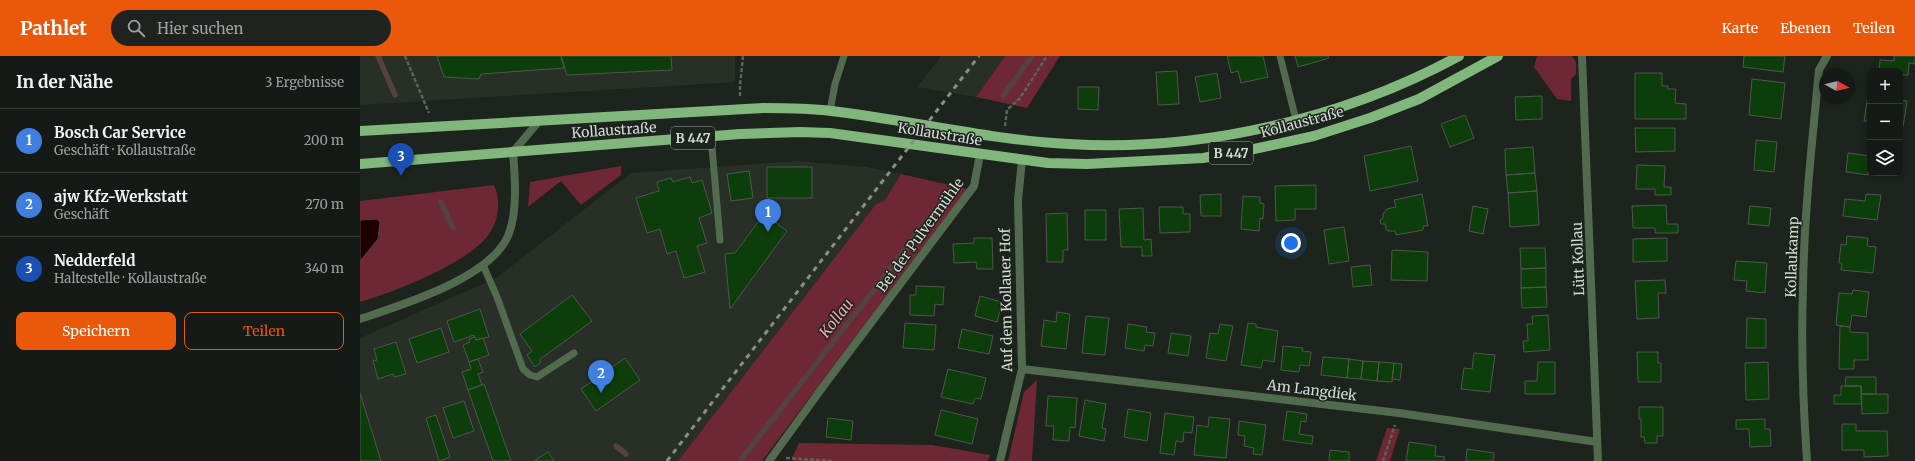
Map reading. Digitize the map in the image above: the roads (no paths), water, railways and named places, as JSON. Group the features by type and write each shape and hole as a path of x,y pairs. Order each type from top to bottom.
{"main road":[{"name":"Kollaustraße","path":"360,131 741,109 830,110 949,130 1069,144 1140,144 1255,130 1296,120 1349,104 1394,88 1459,56"},
{"name":"Kollaustraße","path":"360,164 711,136 800,132 830,132 1048,163 1087,164 1155,162 1203,158 1314,136 1419,99 1498,56"}],"street":[{"name":"Lütt Kollau","path":"1582,56 1598,461"},
{"name":"Kollaukamp","path":"1807,461 1804,415 1803,288 1809,175 1819,70 1827,56"},
{"path":"360,319 415,300 448,285 483,265 501,246 510,230 514,202 513,152 539,121"},
{"name":"Bei der Pulvermühle","path":"772,458 825,384 974,186 980,154"},
{"name":"Auf dem Kollauer Hof","path":"1000,461 1022,369 1018,200 1022,160"},
{"name":"Am Langdiek","path":"1022,369 1399,413 1598,442"}],"lane":[{"path":"830,110 835,84 844,56"},
{"path":"1280,56 1296,120"},
{"path":"711,136 720,240"},
{"path":"483,265 497,297 523,369 530,375 537,377 574,353"}],"waterway":[{"path":"378,56 395,95"},
{"name":"Kollau","path":"1003,96 1032,56"},
{"name":"Kollau","path":"740,461 952,190"},
{"path":"441,202 453,228"},
{"path":"616,446 626,454"}],"railway":[{"path":"667,461 979,56"}],"place":[{"name":"Nedderfeld","path":"401,176"},
{"name":"Bosch Car Service","path":"768,232"},
{"name":"ajw Kfz-Werkstatt","path":"601,393"}]}
